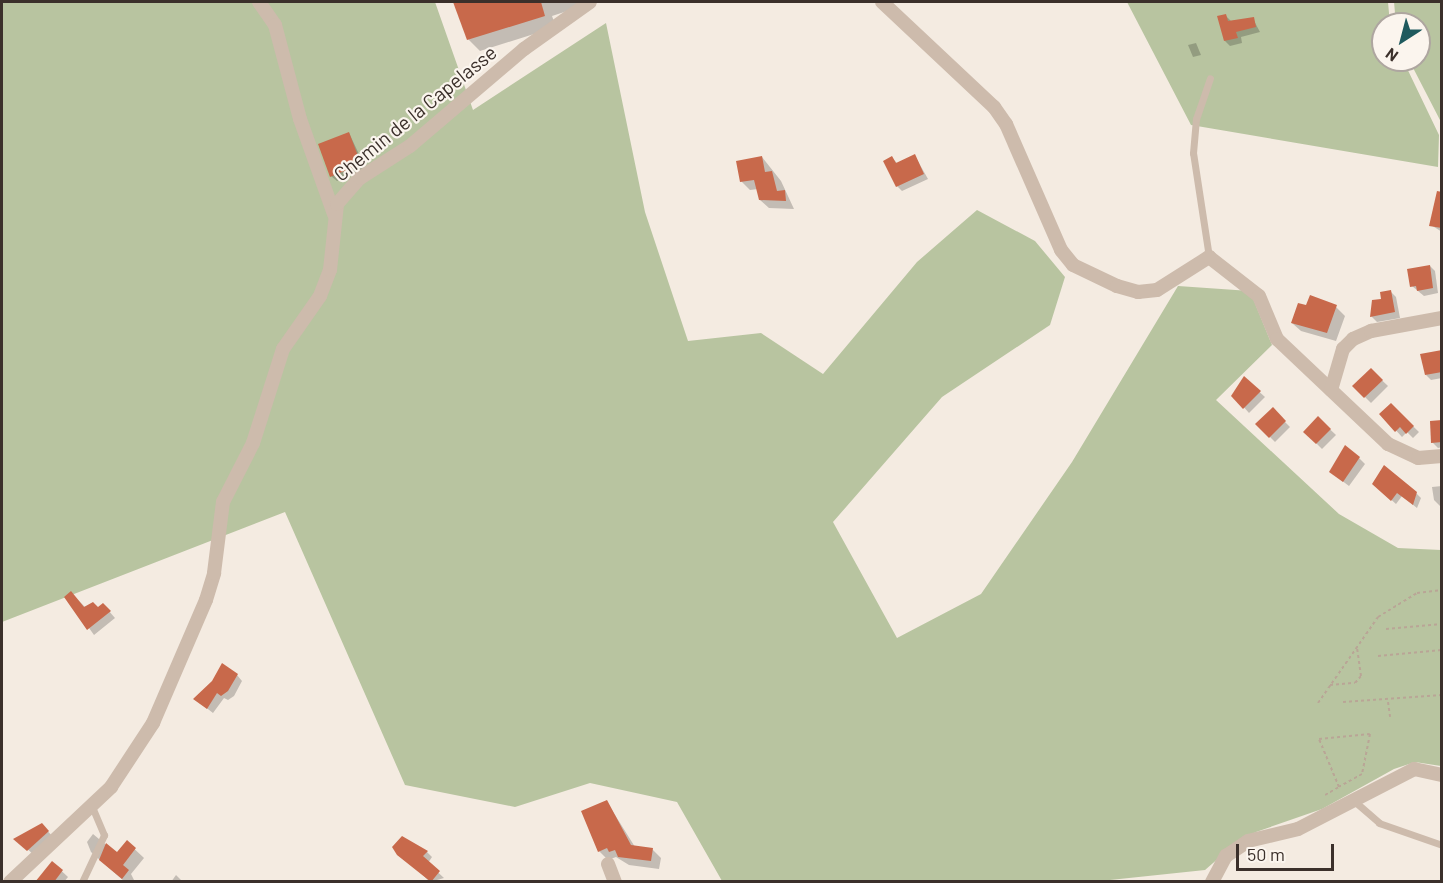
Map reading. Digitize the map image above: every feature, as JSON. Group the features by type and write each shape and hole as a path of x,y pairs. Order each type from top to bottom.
{"street":[{"path":"259,2 275,25 300,119 334,214"},
{"name":"Chemin de la Capelasse","path":"10,882 92,807 123,770 153,723 206,600 214,573 223,502 253,443 283,350 320,296 330,270 334,214 337,204 360,178 410,146 524,49 590,2"},
{"path":"882,2 994,107 1006,124 1061,250 1073,265 1117,286 1138,291 1157,290 1209,257 1258,296 1277,339 1402,453 1418,458 1442,456"},
{"path":"1331,390 1343,349 1353,339 1371,331 1442,318"},
{"path":"1212,882 1226,856 1248,841 1298,829 1414,769 1442,775"},
{"path":"608,864 615,882"}],"lane":[{"path":"1209,257 1193,153 1196,119 1210,78"},
{"path":"1353,800 1379,823 1442,845"},
{"path":"82,882 104,835 92,807"}],"path":[{"path":"1318,703 1378,617 1418,593 1442,590"},
{"path":"1386,630 1442,624"},
{"path":"1330,685 1355,683 1361,676 1357,647"},
{"path":"1378,656 1442,650"},
{"path":"1343,702 1388,701 1442,695"},
{"path":"1388,701 1390,717"},
{"path":"1325,795 1362,774 1370,734 1319,739 1339,787"}],"green space":[{"path":"2,2 435,2 473,110 606,23 645,212 688,341 761,333 823,374 917,262 977,210 1035,241 1065,277 1050,325 942,397 833,522 897,638 981,594 1072,462 1178,286 1250,291 1272,345 1216,400 1339,514 1398,548 1441,550 1441,766 1415,762 1394,769 1322,809 1256,832 1236,843 1205,870 1091,882 722,881 677,802 590,783 515,807 405,785 285,512 2,622"},
{"path":"1127,2 1388,2 1389,12 1371,12 1371,72 1409,72 1439,135 1438,167 1191,125"},
{"path":"1394,2 1441,2 1441,122 1415,72 1431,72 1431,12 1395,12"}],"building":[{"path":"453,2 541,2 545,16 467,40"},
{"path":"1226,14 1228,21 1254,17 1256,27 1236,32 1238,38 1224,41 1217,16"},
{"path":"349,132 361,164 330,177 318,144"},
{"path":"915,154 924,174 896,187 883,161 892,156 896,163"},
{"path":"762,156 765,172 772,171 777,191 785,190 786,201 759,200 754,180 740,182 736,161"},
{"path":"1437,191 1442,192 1442,228 1429,226"},
{"path":"1430,265 1433,288 1417,291 1416,286 1410,287 1407,269"},
{"path":"1391,290 1395,312 1370,317 1372,300 1381,299 1380,292"},
{"path":"1310,295 1337,305 1327,333 1291,323 1298,303 1306,305"},
{"path":"1442,350 1442,372 1425,375 1420,354"},
{"path":"1371,368 1383,380 1364,398 1352,386"},
{"path":"1244,376 1261,391 1243,409 1231,396"},
{"path":"1391,403 1414,426 1406,434 1400,427 1395,432 1379,414"},
{"path":"1273,407 1286,421 1269,438 1255,424"},
{"path":"1318,416 1331,429 1316,444 1303,432"},
{"path":"1442,420 1442,442 1431,443 1430,421"},
{"path":"1345,445 1360,457 1343,482 1329,472"},
{"path":"1384,465 1417,492 1413,505 1397,493 1391,501 1372,484"},
{"path":"71,591 84,607 93,602 98,607 103,603 111,611 87,630 64,597"},
{"path":"222,663 238,674 228,691 221,696 217,693 207,709 193,699 212,681"},
{"path":"607,800 631,845 653,848 651,861 618,857 615,850 609,852 607,848 598,852 581,811"},
{"path":"42,823 49,831 27,851 13,839"},
{"path":"402,836 428,851 423,856 440,871 431,882 397,855 392,847"},
{"path":"127,840 136,848 123,865 129,870 122,879 99,860 106,843 117,852"},
{"path":"52,861 63,870 54,882 35,882"}]}
